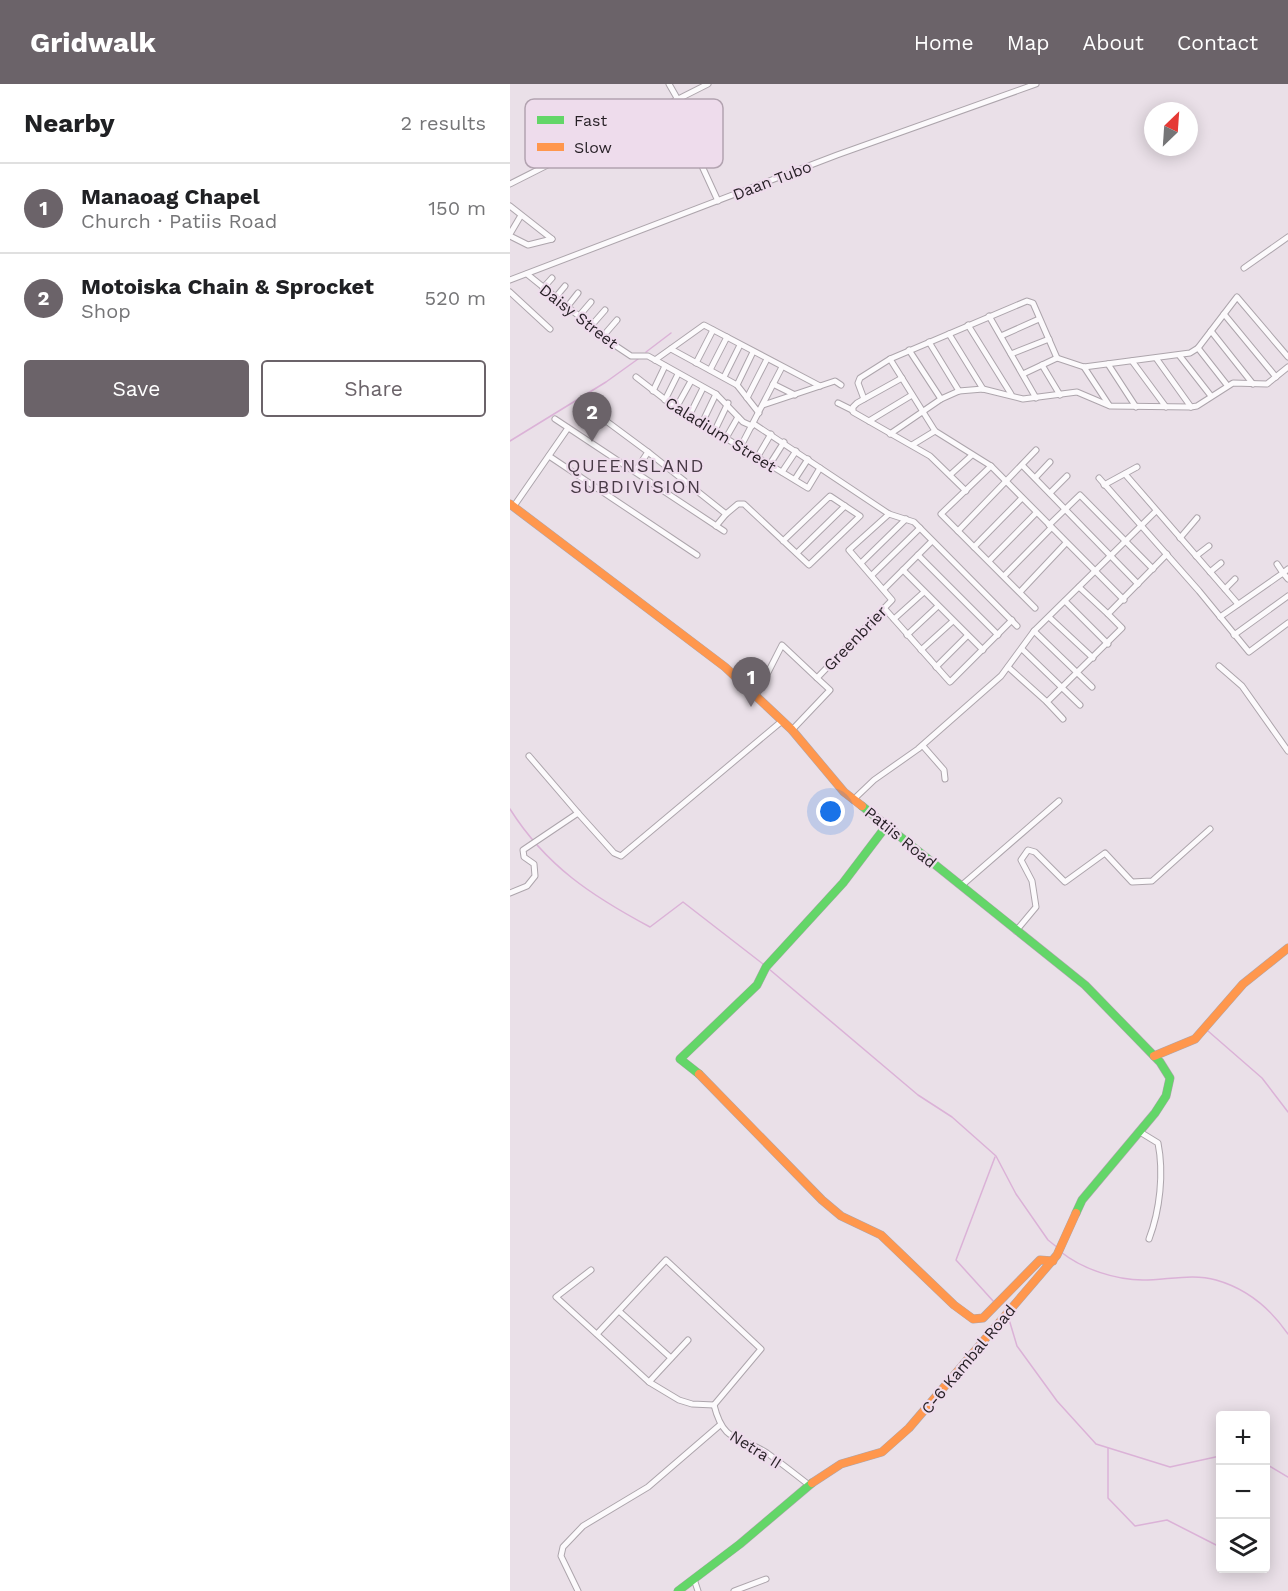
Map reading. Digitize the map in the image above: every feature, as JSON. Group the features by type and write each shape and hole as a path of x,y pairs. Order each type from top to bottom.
{"street":[{"path":"669,84 677,99 708,84"},
{"name":"Daan Tubo","path":"510,280 1036,84"},
{"path":"510,184 541,168"},
{"path":"703,168 718,201"},
{"path":"510,206 520,217 552,239 528,245 510,235 520,217"},
{"path":"1244,268 1288,237"},
{"name":"Daisy Street","path":"527,274 632,356 641,354 655,360 716,394 728,403 738,417 784,442 889,513 914,522 1017,626"},
{"path":"543,288 552,278"},
{"path":"555,298 565,286"},
{"path":"510,292 550,329"},
{"path":"567,307 578,293"},
{"path":"864,399 858,383 860,378 890,359 1027,301 1033,303 1057,358 1084,368 1179,355 1198,348 1237,297 1288,357"},
{"path":"579,316 591,302"},
{"path":"591,326 604,310"},
{"path":"1224,314 1276,377"},
{"path":"989,316 1036,398"},
{"path":"1001,336 1040,319"},
{"path":"604,335 616,320"},
{"path":"655,360 704,325 820,386"},
{"path":"968,325 1011,394"},
{"path":"696,363 713,330"},
{"path":"1211,331 1253,384"},
{"path":"949,334 983,389"},
{"path":"710,370 727,337"},
{"path":"1011,354 1048,339"},
{"path":"929,342 959,391"},
{"path":"724,377 740,345"},
{"path":"1198,348 1227,385"},
{"path":"671,349 737,385 759,412"},
{"path":"909,350 941,399"},
{"path":"737,385 753,352"},
{"path":"1179,355 1211,396"},
{"path":"1023,374 1057,358"},
{"path":"1156,358 1191,407"},
{"path":"747,398 767,359"},
{"path":"890,359 935,431 991,466 1124,600"},
{"path":"1132,361 1166,407"},
{"path":"1108,364 1136,407"},
{"path":"1042,365 1060,395"},
{"path":"653,391 665,366"},
{"path":"741,446 782,367"},
{"path":"890,434 924,413 941,399 959,391 983,389 1011,394 1023,399 1077,392 1110,406 1191,407 1197,406 1233,382 1267,384 1288,367"},
{"path":"1084,368 1110,406"},
{"path":"665,400 678,374"},
{"name":"Caladium Street","path":"636,377 676,408 808,488 820,468"},
{"path":"852,410 864,399 902,378"},
{"path":"676,408 691,381"},
{"path":"763,405 835,381 841,385"},
{"path":"773,384 795,395"},
{"path":"689,416 703,388"},
{"path":"702,423 716,394"},
{"path":"869,421 912,395"},
{"path":"715,430 728,403"},
{"path":"838,403 930,456 966,491"},
{"path":"586,406 726,514"},
{"path":"726,438 738,417"},
{"path":"555,419 636,470 724,531"},
{"path":"512,505 568,428"},
{"path":"912,445 935,431"},
{"path":"758,456 771,434"},
{"path":"770,464 784,442"},
{"path":"958,531 1036,450"},
{"path":"782,471 796,451"},
{"path":"636,470 648,452"},
{"path":"950,475 972,455"},
{"path":"549,456 697,555"},
{"path":"795,479 808,459"},
{"path":"1035,478 1050,462"},
{"path":"1022,465 1138,584"},
{"path":"991,466 941,514 1035,608"},
{"path":"1104,485 1137,467"},
{"path":"1125,474 1238,604"},
{"path":"1050,494 1067,476"},
{"path":"1099,478 1167,554 1249,652 1288,623"},
{"path":"1004,576 1064,509 1080,495 1153,569"},
{"path":"716,526 726,514 743,503 783,541 797,553 809,565 860,516 830,496 783,541"},
{"path":"974,547 1022,498"},
{"name":"Patiis Road","path":"512,505 683,634 756,696 792,730 835,783 853,800 1085,985 1155,1056"},
{"path":"797,553 845,506"},
{"path":"853,800 874,780 923,746 1001,676 1034,631 1156,511"},
{"path":"889,513 849,550 884,589 932,541"},
{"path":"988,561 1036,513"},
{"path":"1180,538 1197,518"},
{"path":"861,563 906,519"},
{"path":"872,575 920,528"},
{"path":"1020,592 1066,543"},
{"path":"1196,556 1209,546"},
{"path":"1108,614 1167,554"},
{"path":"918,555 998,635"},
{"path":"1210,572 1221,563"},
{"path":"1277,564 1286,571 1288,579"},
{"path":"903,570 983,650"},
{"path":"1220,617 1286,571"},
{"path":"1225,589 1235,579"},
{"path":"1047,702 1063,689 1122,628 1079,587"},
{"name":"Greenbrier","path":"756,696 782,645 817,678 892,600 884,589"},
{"path":"894,619 924,592"},
{"path":"1234,635 1288,596"},
{"path":"1065,601 1108,644"},
{"path":"908,634 938,606"},
{"path":"884,608 950,682 1012,620"},
{"path":"1049,616 1093,658"},
{"path":"921,650 953,621"},
{"path":"1034,631 1092,687"},
{"path":"936,667 967,636"},
{"path":"1022,649 1080,705"},
{"path":"1219,666 1242,686 1288,751"},
{"path":"1008,667 1063,719"},
{"path":"792,730 830,690 817,678"},
{"path":"529,756 614,853 621,856 782,721"},
{"path":"923,746 944,770 945,779"},
{"path":"961,886 1059,801"},
{"path":"510,893 527,886 535,876 534,864 525,858 523,852 578,813"},
{"path":"887,825 843,883 766,967 757,985 680,1059 709,1082 822,1200 841,1216 881,1235 954,1305 973,1319 983,1318 1040,1260 1055,1258"},
{"path":"1016,931 1036,907 1032,881 1022,860 1028,850 1035,852 1065,882 1105,853 1132,882 1146,883 1152,881 1210,829"},
{"path":"1155,1056 1193,1042 1238,989 1288,948"},
{"name":"C-6 Kambal Road","path":"678,1591 740,1545 809,1485 841,1464 882,1452 940,1395 1009,1310 1055,1258 1063,1246 1082,1200 1140,1132 1162,1102 1169,1088 1168,1074 1155,1056"},
{"path":"1140,1132 1156,1141 1162,1165 1155,1221 1149,1239"},
{"path":"591,1270 556,1296 597,1334 649,1382 679,1401 714,1405 761,1349 666,1260 597,1334"},
{"path":"619,1311 671,1358"},
{"path":"649,1382 688,1340"},
{"name":"Netra II","path":"714,1405 720,1425 743,1444 764,1451 809,1485"},
{"path":"578,1591 561,1556 563,1547 584,1526 648,1487 720,1425"},
{"path":"694,1579 698,1591"},
{"path":"734,1591 766,1579"}],"waterway":[{"path":"646,352 671,333"},
{"path":"510,441 606,382 638,359"},
{"path":"510,809 524,829 555,863 609,904 650,927 683,902 763,964"},
{"path":"769,969 918,1095 952,1117 996,1156 1016,1194 1048,1240 1058,1248"},
{"path":"1208,1031 1262,1078 1288,1112"},
{"path":"994,1302 956,1260 995,1157"},
{"path":"1061,1252 1079,1264 1122,1278 1143,1280 1198,1277 1228,1284 1248,1294 1266,1308 1288,1334"},
{"path":"1008,1316 1017,1346 1057,1401 1096,1444 1170,1467 1216,1457"},
{"path":"1108,1448 1108,1498 1135,1526 1167,1520 1216,1545"},
{"path":"1268,1465 1288,1477"}],"traffic: fast":[{"path":"862,806 1085,985 1160,1062 1170,1078 1166,1096 1155,1113 1082,1200 1076,1213"},
{"path":"699,1074 680,1059 757,985 766,967 843,883 887,825"},
{"path":"678,1591 740,1544 812,1483"}],"traffic: slow":[{"path":"510,504 725,667 792,730 844,792 862,806"},
{"path":"1154,1056 1195,1039 1243,984 1288,948"},
{"path":"699,1074 822,1200 841,1216 881,1235 954,1305 973,1319 983,1318 1040,1260 1053,1261"},
{"path":"812,1483 841,1464 882,1452 909,1428 1057,1255 1076,1213"}],"place":[{"name":"Motoiska Chain & Sprocket","path":"592,442"},
{"name":"Manaoag Chapel","path":"751,707"}],"district":[{"name":"QUEENSLAND SUBDIVISION","path":"636,476"}]}
